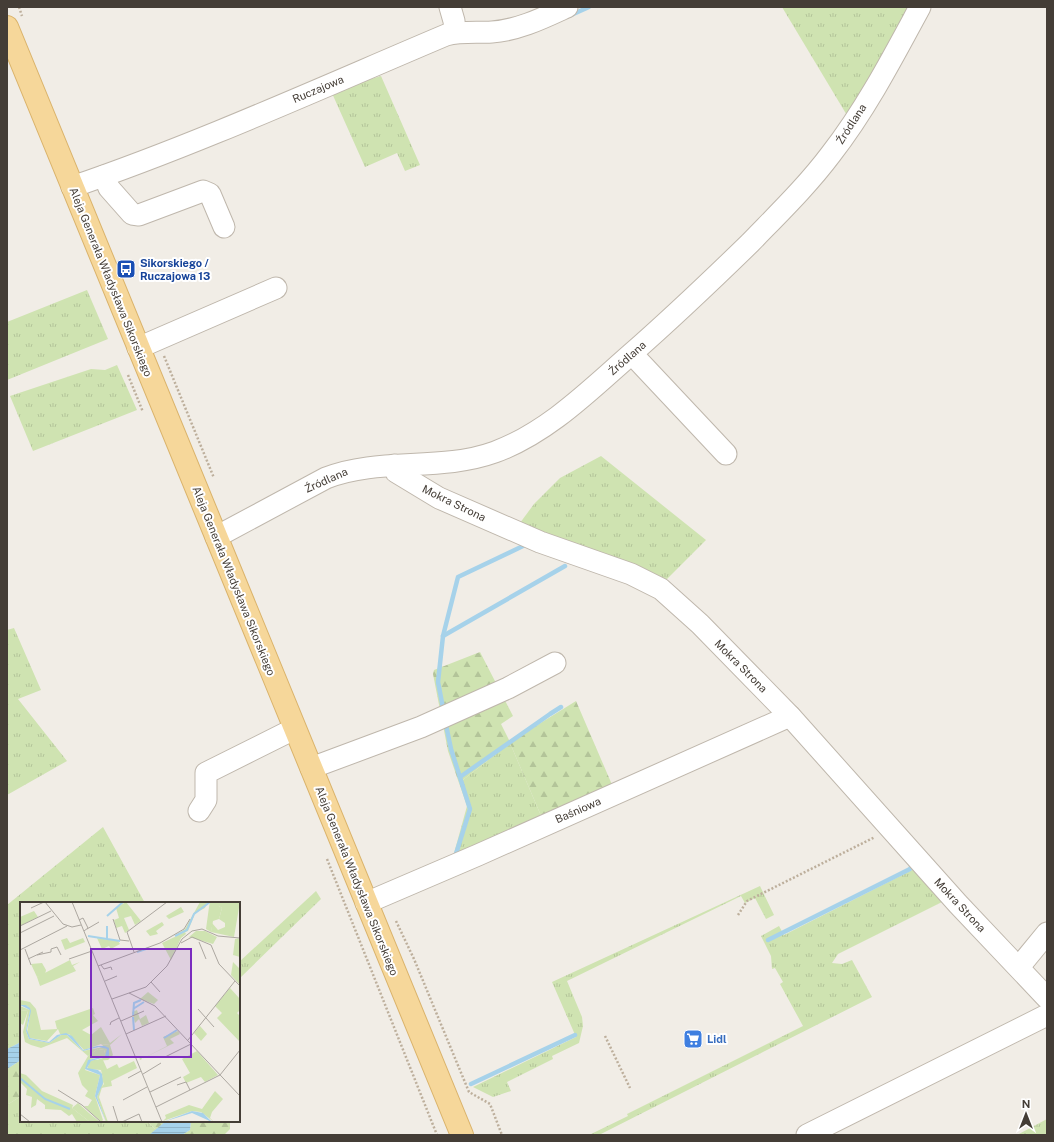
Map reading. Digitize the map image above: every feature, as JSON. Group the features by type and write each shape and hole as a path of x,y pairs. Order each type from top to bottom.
{"main road":[{"name":"Aleja Generała Władysława Sikorskiego","path":"16,24 72,187 147,344 216,536 311,768 375,899 462,1135"}],"street":[{"path":"450,7 455,32"},
{"name":"Ruczajowa","path":"72,187 104,176 455,32 493,32 512,29 537,21 567,7"},
{"name":"Źródlana","path":"216,536 340,472 352,469 394,465 457,461 479,457 512,445 547,424 577,402 632,354 725,267 803,189 851,126 920,7"},
{"path":"104,176 109,188 132,214 139,215 203,191 210,194 224,227"},
{"path":"147,344 276,288"},
{"path":"632,354 726,454"},
{"name":"Mokra Strona","path":"394,465 396,472 439,498 540,542 648,581 661,589 700,624 790,716 891,830 1047,998"},
{"path":"311,768 421,727 508,688 555,663"},
{"name":"Baśniowa","path":"375,899 478,855 790,716"},
{"path":"199,811 206,800 206,773 294,729"},
{"path":"1019,967 1047,934"},
{"path":"807,1135 1047,1015"},
{"path":"835,1135 1047,1030"}],"path":[{"path":"16,24 19,7"},
{"path":"147,344 217,484"},
{"path":"738,915 747,901 891,830"},
{"path":"325,855 437,1135"},
{"path":"375,899 414,959 468,1092 490,1104 502,1135"},
{"path":"605,1036 630,1088"}],"green space":[{"path":"782,7 913,7 848,117"},
{"path":"381,76 420,165 405,171 397,153 365,167 331,91"},
{"path":"87,290 108,339 7,380 7,322"},
{"path":"117,365 137,410 33,451 10,396 91,369 105,370"},
{"path":"601,456 706,540 663,583 517,527 534,504 560,478"},
{"path":"14,628 41,690 18,699 67,761 7,795 7,630"},
{"path":"480,652 513,716 501,724 510,742 576,701 613,787 542,818 510,743 459,783 448,751 433,674 434,670"},
{"path":"510,743 542,818 453,857 467,806 459,783"},
{"path":"103,827 144,902 20,902 20,1042 7,1049 7,905"},
{"path":"918,867 944,900 838,954 832,963 842,964 852,960 872,997 599,1135 589,1135 628,1116 627,1114 803,1026 780,984 783,982 775,968 772,969 771,956 761,936 779,926 784,935"},
{"path":"760,886 774,915 766,919 755,898 745,903 741,896 567,981 582,1017 583,1026 579,1043 552,1056 553,1059 507,1082 511,1091 493,1097 473,1087 576,1037 552,982"},
{"path":"316,891 321,899 240,978 240,961"},
{"path":"20,1061 20,1097 7,1105 7,1069"},
{"path":"20,1097 20,1122 148,1122 156,1130 149,1135 7,1135 7,1105"},
{"path":"1047,1119 1047,1135 1017,1135"},
{"path":"148,1122 165,1122 156,1130"},
{"path":"191,1122 230,1122 230,1129 224,1135 182,1135 190,1130"}],"water":[{"path":"20,1042 20,1061 7,1069 7,1049"},
{"path":"165,1122 191,1122 190,1130 182,1135 149,1135"}],"waterway":[{"path":"571,15 589,7"},
{"path":"443,708 438,682 443,636 458,577 523,546"},
{"path":"443,636 565,566"},
{"path":"460,777 561,707"},
{"path":"446,725 451,749 470,809 455,857"},
{"path":"768,940 910,869 912,865 910,863"},
{"path":"471,1084 575,1035"}],"place":[{"name":"Sikorskiego / Ruczajowa 13","path":"126,269"},
{"name":"Lidl","path":"693,1039"}]}
